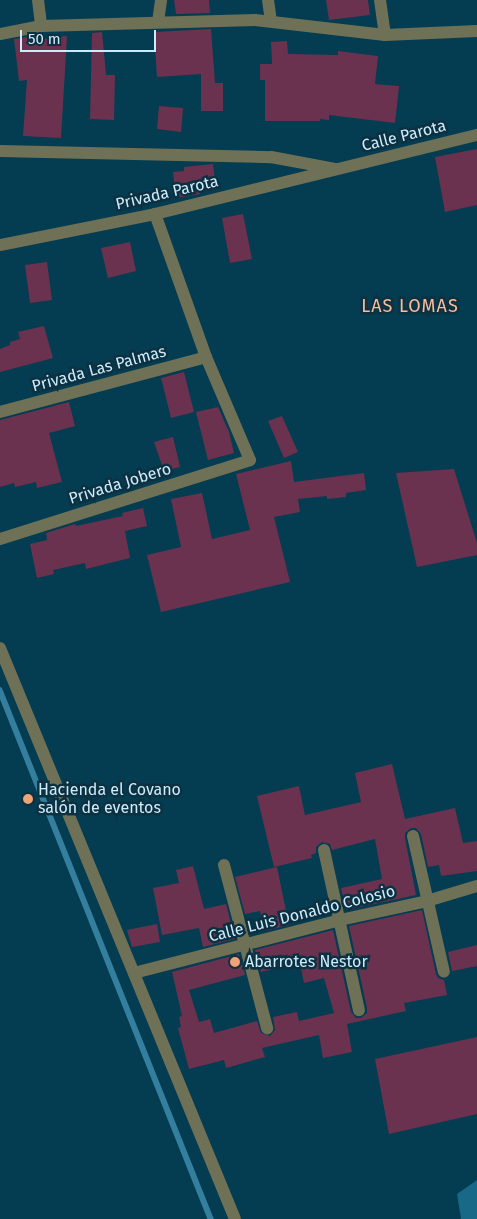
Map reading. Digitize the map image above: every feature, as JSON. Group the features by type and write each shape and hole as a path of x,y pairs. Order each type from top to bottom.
{"street":[{"path":"38,0 41,26"},
{"path":"158,22 161,0"},
{"path":"268,0 271,21"},
{"path":"380,0 385,35"},
{"path":"0,34 41,26 271,21 385,35 477,31"},
{"name":"Calle Parota","path":"340,170 477,135"},
{"path":"0,151 271,157 340,170"},
{"name":"Privada Parota","path":"0,244 155,214 340,170"},
{"path":"155,214 206,357"},
{"name":"Privada Las Palmas","path":"0,412 206,357"},
{"name":"Privada Jobero","path":"0,539 250,460 206,357"},
{"path":"0,648 235,1219"},
{"path":"413,836 444,972"},
{"path":"324,850 360,1010"},
{"path":"224,865 267,1028"},
{"name":"Calle Luis Donaldo Colosio","path":"134,973 340,920 427,901 477,886"}],"shaded area":[{"path":"477,1180 477,1219 461,1219 457,1194"}],"building":[{"path":"174,0 209,0 210,13 176,14"},
{"path":"326,0 368,0 370,15 329,20"},
{"path":"211,29 215,83 223,83 223,111 201,111 201,74 157,77 154,32"},
{"path":"102,32 106,75 115,75 114,120 90,119 92,33"},
{"path":"43,35 43,39 67,36 61,138 23,136 27,80 19,81 14,39"},
{"path":"287,41 288,54 338,55 338,51 378,56 375,84 399,86 395,123 329,115 329,120 320,119 320,121 265,121 265,80 260,80 260,64 272,64 271,42"},
{"path":"159,106 183,108 181,132 157,129"},
{"path":"477,149 477,205 445,212 435,157"},
{"path":"213,164 216,189 200,191 200,194 176,198 173,172 184,171 184,167"},
{"path":"243,214 252,259 230,263 222,218"},
{"path":"130,242 136,271 108,278 101,248"},
{"path":"47,262 52,300 30,303 25,265"},
{"path":"44,326 53,358 0,372 0,349 10,345 10,342 20,339 18,332"},
{"path":"184,372 194,412 171,418 161,378"},
{"path":"69,402 75,426 49,433 62,482 37,488 36,482 15,487 14,483 0,487 0,420"},
{"path":"218,407 229,432 234,453 208,460 196,412"},
{"path":"282,416 298,452 284,458 268,421"},
{"path":"173,437 180,467 164,471 154,442"},
{"path":"291,461 294,482 364,473 366,490 346,493 346,497 327,499 327,496 298,499 300,512 274,517 290,582 161,612 147,555 181,547 171,499 202,493 212,539 250,530 236,474"},
{"path":"454,469 477,543 477,555 417,567 396,473"},
{"path":"143,508 147,526 125,531 130,558 86,569 85,563 53,570 54,574 37,578 30,544 47,540 46,533 75,524 76,526 123,516 122,513"},
{"path":"392,764 405,819 455,808 463,843 477,841 477,871 441,876 439,865 428,867 421,834 416,828 411,828 405,833 405,838 416,895 346,910 341,888 382,879 375,839 332,850 330,844 322,842 316,847 316,853 311,855 312,858 274,867 257,796 299,786 305,815 361,802 355,773"},
{"path":"193,866 204,909 226,904 235,939 203,947 199,928 162,935 153,888 179,883 176,870"},
{"path":"277,867 289,925 265,931 260,911 245,914 235,877"},
{"path":"422,910 436,974 438,978 444,980 447,995 404,1003 406,1011 347,1024 352,1052 323,1058 319,1035 262,1048 265,1057 226,1068 224,1060 189,1069 178,1028 181,1027 179,1017 182,1016 172,972 239,954 245,975 189,990 199,1022 210,1019 214,1033 257,1021 261,1033 270,1036 275,1030 273,1017 297,1012 299,1021 334,1013 324,978 304,983 300,963 261,972 255,950 333,930 351,1012 356,1018 361,1018 367,1013 367,1008 349,926"},
{"path":"157,924 160,942 132,947 127,930"},
{"path":"477,945 477,966 452,971 448,952"},
{"path":"477,1037 477,1114 389,1134 375,1059"}],"waterway":[{"path":"0,690 211,1219"}],"place":[{"name":"Hacienda el Covano salón de eventos","path":"28,799"},
{"name":"Abarrotes Nestor","path":"235,962"}],"district":[{"name":"LAS LOMAS","path":"410,306"}]}
